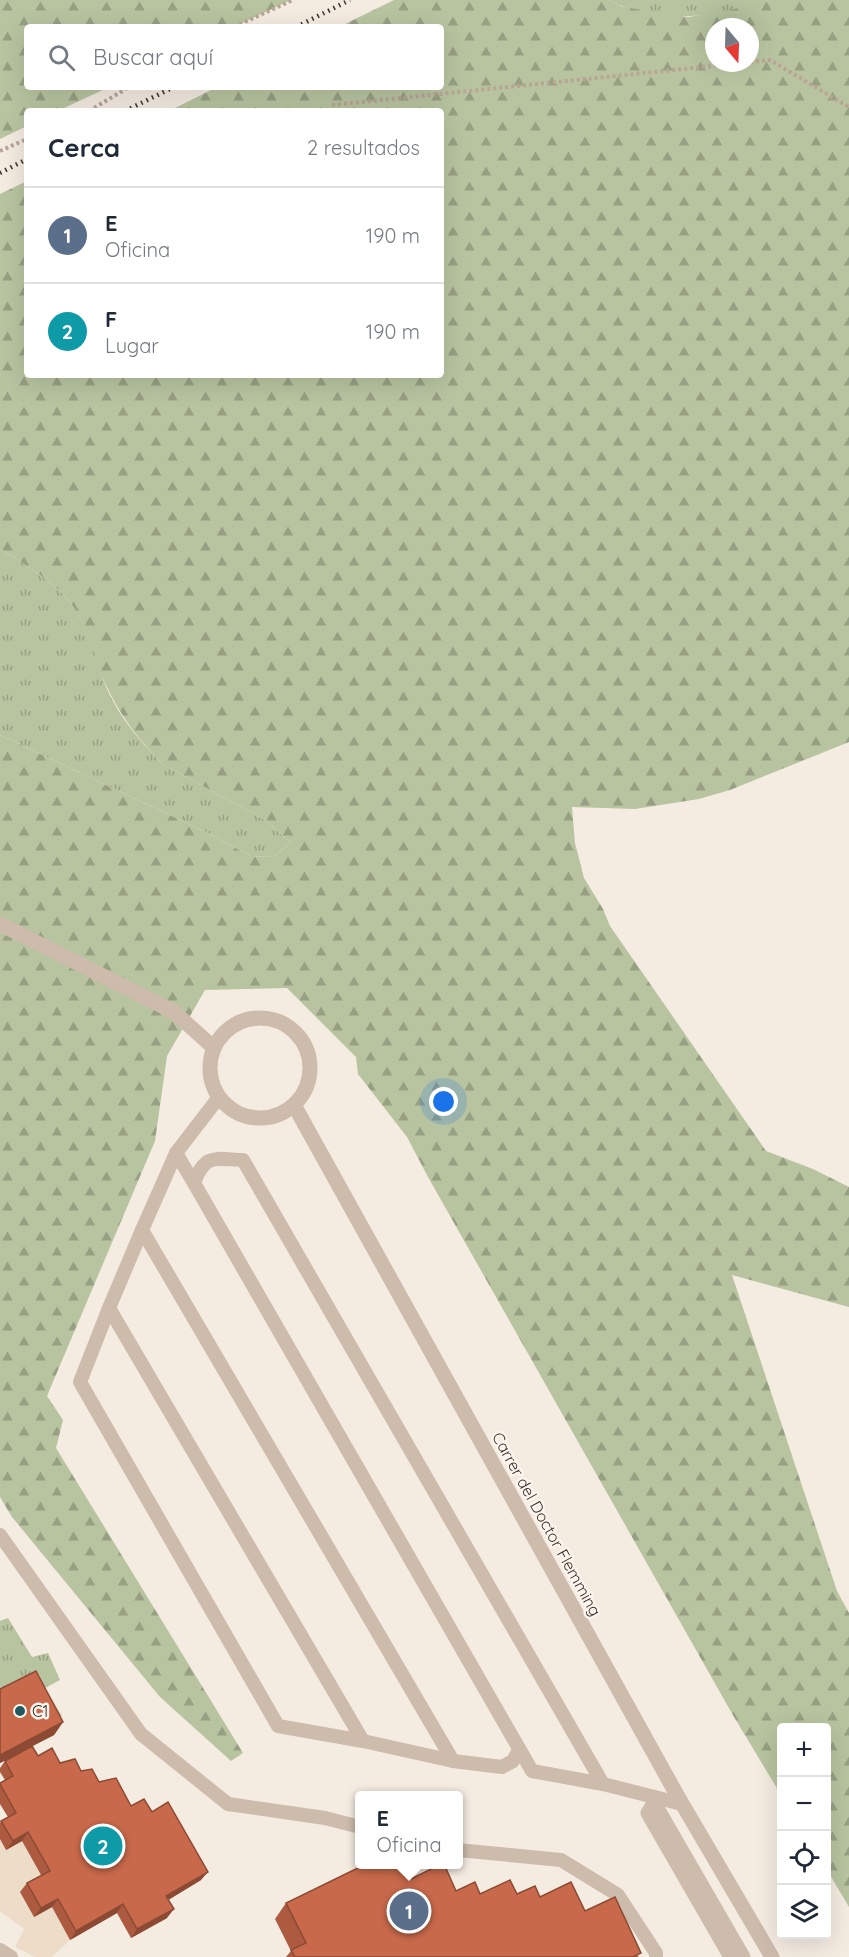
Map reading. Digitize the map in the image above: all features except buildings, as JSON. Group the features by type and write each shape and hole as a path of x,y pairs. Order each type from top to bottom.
{"street":[{"path":"0,924 174,1012 214,1048"},
{"path":"268,1018 283,1023 296,1033 305,1045 311,1061 310,1077 305,1092 294,1105 280,1115 263,1119 246,1117 231,1109 219,1097 212,1082 210,1064 214,1048 224,1034 236,1024 252,1019 268,1018"},
{"name":"Carrer del Doctor Flemming","path":"294,1105 682,1804 772,1957"},
{"path":"731,1957 648,1813 654,1803 743,1957"}],"lane":[{"path":"219,1097 176,1153 141,1230 80,1382 278,1726 363,1741 453,1761 502,1767 513,1761 519,1750"},
{"path":"176,1153 532,1771 603,1784 682,1804"},
{"path":"194,1183 200,1167 214,1159 243,1160 603,1784"},
{"path":"141,1230 453,1761"},
{"path":"109,1308 363,1741"},
{"path":"0,1535 141,1734 228,1804 324,1818 355,1826"},
{"path":"463,1850 561,1860 618,1895 656,1953 656,1957"},
{"path":"0,1950 11,1957"}],"path":[{"path":"241,24 293,0"},
{"path":"759,61 770,60 849,107"},
{"path":"332,105 705,67"},
{"path":"94,108 124,90"},
{"path":"0,151 24,140"}],"green space":[{"path":"0,0 291,0 240,24 24,24 24,90 103,90 64,108 24,108 24,127 0,139"},
{"path":"394,0 609,0 623,7 688,17 727,11 769,0 849,0 849,742 730,790 699,799 635,809 572,807 575,843 584,878 603,909 610,926 766,1151 813,1169 849,1187 849,1307 732,1275 837,1591 849,1613 849,1907 831,1877 831,1723 777,1723 777,1788 734,1717 407,1137 358,1074 356,1057 287,988 205,990 167,1056 155,1141 47,1396 63,1420 56,1448 243,1753 231,1761 160,1697 12,1517 0,1497 0,735 210,834 250,856 273,857 291,843 265,820 164,765 155,756 130,727 117,706 101,673 81,621 70,602 46,580 0,549 0,194 24,182 24,378 444,378 444,108 175,108 211,90 444,90 444,24 345,24"},
{"path":"609,0 769,0 730,11 668,16 628,8"},
{"path":"0,549 46,580 70,602 86,629 114,703 137,736 155,756 164,765 265,820 291,843 273,857 250,856 210,834 0,735"},
{"path":"8,1618 32,1657 48,1653 60,1680 45,1688 62,1716 48,1724 0,1697 0,1621"}],"shaded area":[{"path":"0,1839 6,1850 22,1841 43,1880 21,1893 34,1917 52,1907 70,1940 52,1957 35,1957 15,1947 24,1929 0,1911"}],"railway":[{"path":"302,24 350,0"},
{"path":"131,108 168,90"},
{"path":"0,173 24,161"}],"place":[{"name":"C1","path":"20,1711"},
{"name":"F","path":"103,1846"},
{"name":"E","path":"409,1911"}]}
